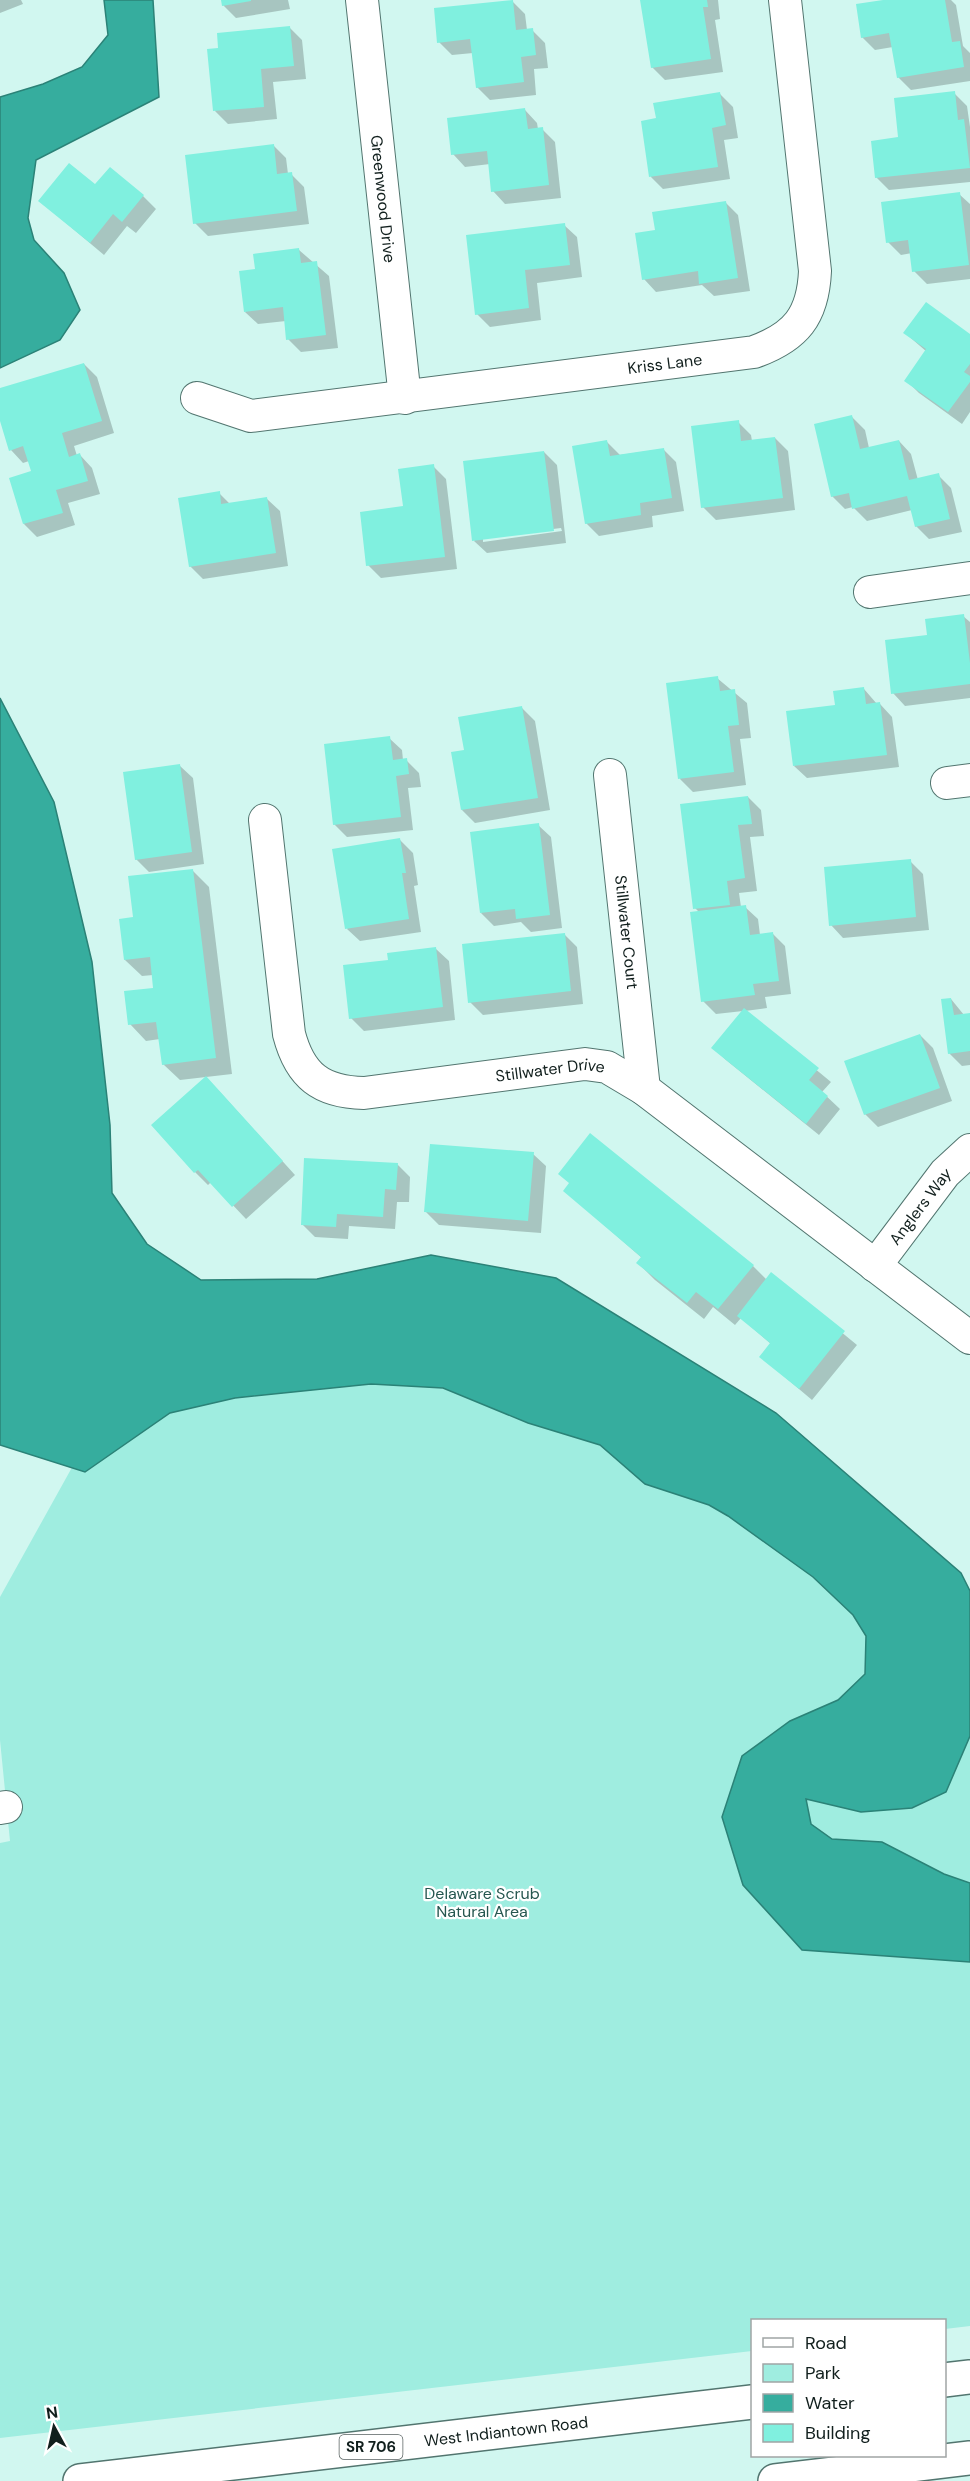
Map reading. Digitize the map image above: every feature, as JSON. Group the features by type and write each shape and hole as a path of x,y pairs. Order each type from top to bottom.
{"main road":[{"path":"946,2380 970,2377"},
{"name":"West Indiantown Road","path":"80,2481 184,2475 751,2402"},
{"path":"775,2481 808,2479 970,2458"}],"street":[{"name":"Greenwood Drive","path":"362,0 405,398"},
{"name":"Kriss Lane","path":"197,398 251,416 405,398 754,351 775,344 793,331 807,313 814,292 815,271 785,0"},
{"path":"870,592 970,578"},
{"name":"Stillwater Court","path":"610,775 644,1089"},
{"name":"Stillwater Drive","path":"265,820 289,1034 294,1055 306,1072 323,1086 343,1093 364,1093 585,1064 607,1067 644,1089 970,1338"},
{"name":"Anglers Way","path":"875,1266 945,1173 970,1150"}],"green space":[{"name":"Delaware Scrub Natural Area","path":"429,1359 643,1451 970,1645 970,2326 946,2329 946,2319 751,2319 751,2351 0,2438 0,1843 10,1841 0,1740 0,1597 90,1435 238,1381"}],"water":[{"path":"104,0 153,0 159,97 36,160 28,218 34,240 64,273 80,310 60,340 0,368 0,97 43,84 82,67 108,35"},
{"path":"0,698 54,802 92,962 110,1125 112,1193 147,1244 201,1280 317,1279 431,1255 556,1278 776,1413 961,1573 970,1591 970,1736 946,1792 912,1808 861,1812 806,1799 811,1824 832,1839 882,1842 944,1874 970,1883 970,1962 802,1950 743,1885 722,1817 742,1756 790,1721 838,1700 865,1674 866,1636 853,1615 813,1577 709,1505 645,1484 600,1445 528,1423 443,1388 371,1384 235,1398 170,1413 85,1472 0,1445"}],"building":[{"path":"221,0 251,0 251,1 222,6"},
{"path":"513,0 516,30 533,28 536,55 521,57 524,82 476,88 470,39 437,43 434,8"},
{"path":"640,0 707,0 708,7 703,7 711,59 651,68"},
{"path":"883,0 945,0 952,42 960,41 964,67 897,78 889,33 861,38 856,4"},
{"path":"290,26 294,66 261,69 264,107 213,111 207,49 218,48 217,33"},
{"path":"955,91 958,120 964,119 970,168 875,178 871,141 898,137 894,98"},
{"path":"720,92 726,125 712,128 718,167 649,177 641,121 656,118 653,103"},
{"path":"525,108 528,129 543,127 549,185 491,192 487,151 451,155 447,118"},
{"path":"274,144 277,174 292,172 297,211 193,224 185,155"},
{"path":"69,163 95,184 110,167 144,195 122,222 113,214 90,243 38,201"},
{"path":"960,192 969,265 912,272 908,240 886,243 881,202"},
{"path":"726,201 738,278 699,284 698,271 642,280 635,233 655,230 652,212"},
{"path":"565,223 570,265 525,270 529,308 475,315 466,235"},
{"path":"299,248 301,263 317,261 326,335 286,340 283,307 244,312 239,271 255,269 253,254"},
{"path":"926,302 970,334 970,364 964,372 970,376 970,382 948,412 904,381 926,349 903,333"},
{"path":"84,363 102,421 62,433 69,457 80,453 88,481 56,490 63,513 23,524 9,478 31,471 23,446 9,451 0,421 0,388"},
{"path":"852,415 860,449 899,440 909,480 939,473 950,519 915,527 907,496 852,509 849,493 831,497 814,424"},
{"path":"739,420 741,441 775,437 783,498 701,508 691,426"},
{"path":"607,440 610,456 664,448 672,498 640,503 641,515 585,524 572,446"},
{"path":"544,451 554,531 472,541 463,461"},
{"path":"434,464 445,557 366,566 360,512 403,506 398,469"},
{"path":"220,491 221,504 267,497 276,553 189,567 178,498"},
{"path":"964,614 970,684 891,694 885,640 927,635 925,619"},
{"path":"718,676 720,691 735,689 739,725 728,726 734,772 678,779 666,683"},
{"path":"864,687 866,704 880,702 887,755 793,766 786,711 835,705 833,691"},
{"path":"522,706 538,798 461,810 451,752 464,750 458,717"},
{"path":"390,736 393,760 407,758 409,774 396,776 401,817 333,825 324,744"},
{"path":"180,764 192,852 135,860 123,772"},
{"path":"748,796 752,824 738,825 745,878 727,881 730,905 693,909 680,804"},
{"path":"539,823 550,915 516,919 515,909 480,913 470,832"},
{"path":"400,838 406,873 402,873 409,919 345,929 332,849"},
{"path":"911,859 916,917 829,926 824,867"},
{"path":"193,869 216,1058 162,1065 156,1022 128,1025 124,991 153,988 150,957 124,960 119,919 133,917 128,876"},
{"path":"746,905 750,935 773,932 779,981 753,984 755,995 701,1002 690,912"},
{"path":"565,933 571,991 468,1003 462,944"},
{"path":"436,947 443,1007 349,1019 343,965 388,960 387,953"},
{"path":"951,998 954,1015 970,1013 970,1051 948,1054 941,999"},
{"path":"744,1008 819,1068 809,1080 828,1096 806,1124 711,1048"},
{"path":"920,1034 940,1088 864,1115 844,1061"},
{"path":"206,1076 283,1161 232,1207 198,1170 194,1173 151,1125"},
{"path":"590,1133 754,1265 718,1309 696,1292 687,1303 636,1263 641,1257 563,1191 569,1183 558,1174"},
{"path":"430,1144 534,1152 528,1221 424,1212"},
{"path":"304,1158 398,1163 396,1190 385,1189 383,1217 337,1214 336,1227 301,1225"},
{"path":"771,1272 845,1331 799,1389 759,1357 770,1343 737,1316"}]}
